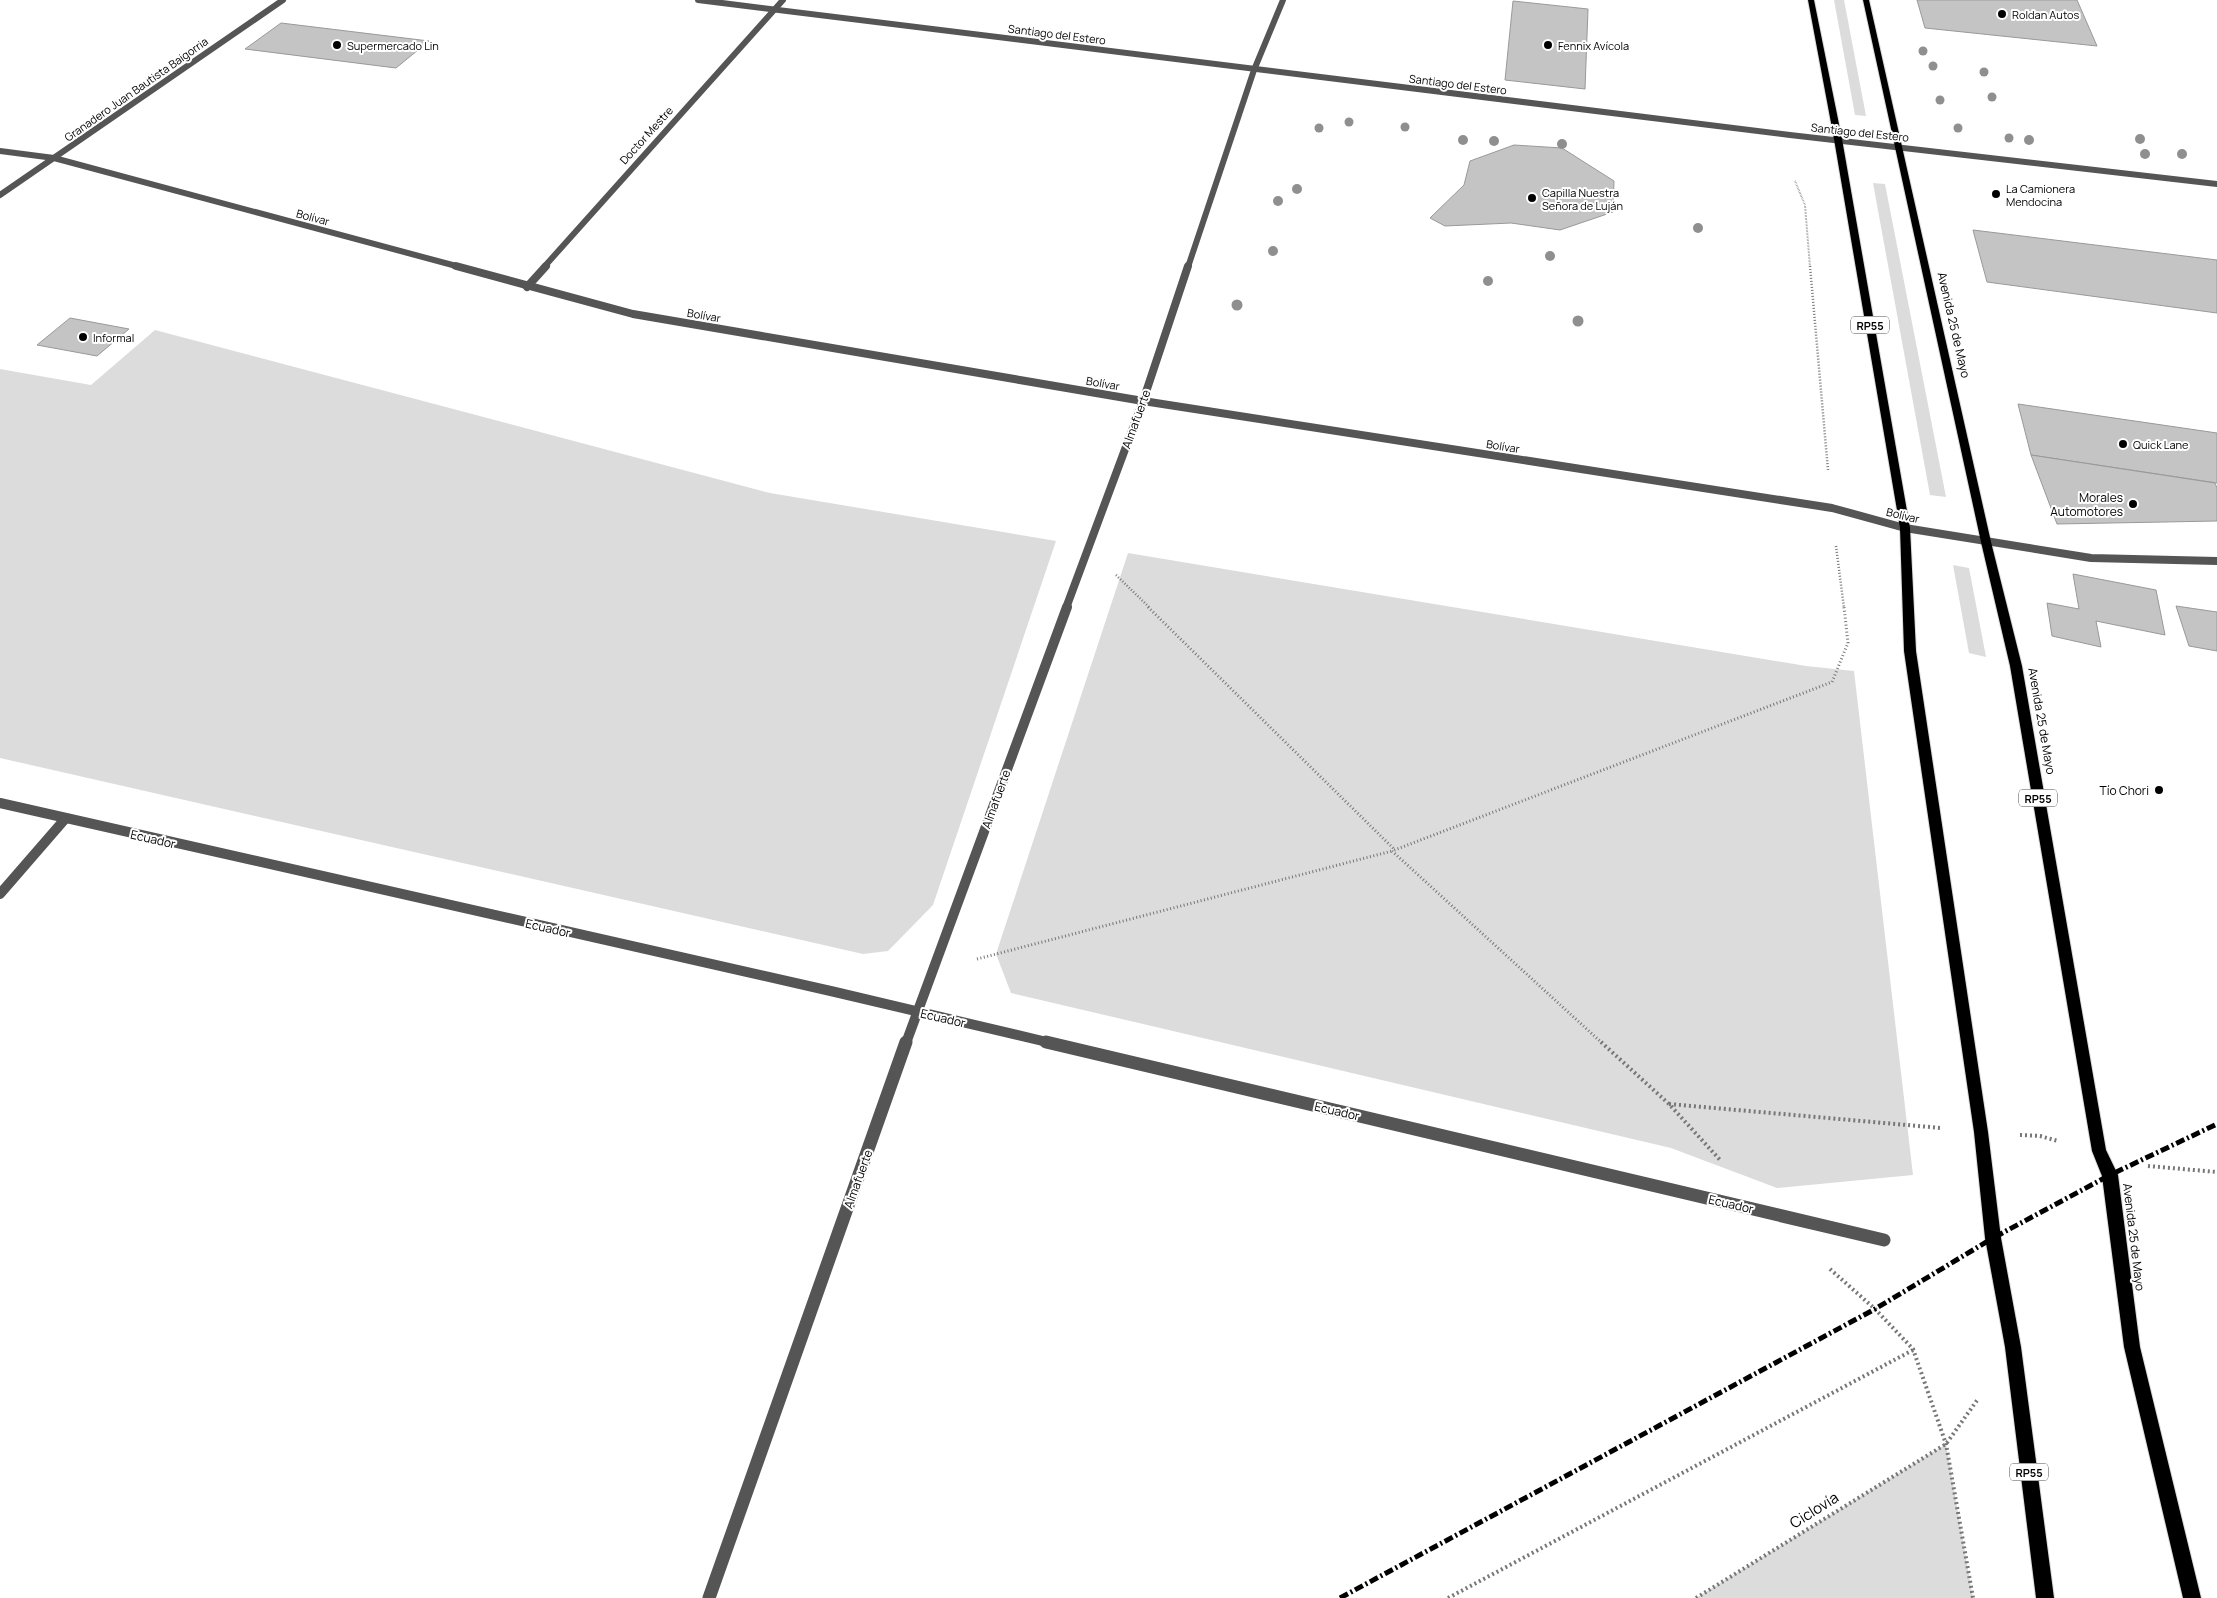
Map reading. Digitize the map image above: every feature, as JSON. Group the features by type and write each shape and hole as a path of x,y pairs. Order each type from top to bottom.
{"main road":[{"name":"RP55","path":"1811,0 1838,139 1905,528 1910,651 1981,1132 1993,1238 2013,1347 2045,1598"},
{"name":"Avenida 25 de Mayo","path":"1866,0 1986,542 2016,666 2099,1151 2110,1174 2132,1347 2192,1598"}],"street":[{"name":"Granadero Juan Bautista Baigorria","path":"0,195 283,0"},
{"name":"Santiago del Estero","path":"698,0 1780,134 1838,139 2217,184"},
{"name":"Doctor Mestre","path":"527,287 783,0"},
{"name":"Almafuerte","path":"709,1598 917,1012 934,971 1143,401 1254,70 1283,0"},
{"name":"Bolívar","path":"0,151 54,158 527,287 633,314 1143,401 1832,508 1905,528 1986,542 2091,558 2217,561"},
{"name":"Ecuador","path":"0,803 917,1012 1884,1240"},
{"path":"0,894 66,819"}],"path":[{"path":"934,971 1395,850 1832,682 1848,643 1832,508 1805,206 1794,181"},
{"path":"1088,548 1395,850"},
{"path":"1395,850 1392,851 1670,1104 1722,1162"},
{"path":"1670,1104 2040,1136 2099,1151 2136,1164 2177,1170 2217,1172"},
{"path":"1825,1264 1875,1309 1913,1349 1946,1444 1972,1598"},
{"path":"1448,1598 1913,1349"},
{"name":"Ciclovía","path":"1696,1598 1946,1444"}],"shaded area":[{"path":"1834,0 1844,0 1866,116 1855,115"},
{"path":"1873,183 1885,184 1946,497 1930,495"},
{"path":"155,330 770,493 1056,541 933,905 888,951 863,954 0,758 0,369 91,385"},
{"path":"1128,553 1806,666 1854,671 1913,1175 1777,1188 1671,1148 1011,993 996,954"},
{"path":"1953,565 1969,568 1986,657 1969,653"},
{"path":"1946,1444 1973,1598 1696,1598"}],"building":[{"name":"Roldan Autos","path":"1917,0 2077,0 2097,46 1925,28"},
{"name":"Fennix Avícola","path":"1513,1 1588,9 1585,89 1505,80"},
{"name":"Supermercado Lin","path":"281,23 429,41 396,68 245,49"},
{"name":"Capilla Nuestra Señora de Luján","path":"1514,145 1562,148 1614,181 1613,212 1560,230 1511,223 1445,226 1430,218 1464,185 1470,161"},
{"path":"1973,230 2217,260 2217,313 1987,282"},
{"name":"Informal","path":"70,318 129,329 97,356 37,345"},
{"name":"Quick Lane","path":"2018,404 2217,433 2217,483 2031,455"},
{"name":"Morales Automotores","path":"2031,455 2215,483 2217,488 2217,521 2057,524"},
{"path":"2073,574 2156,590 2165,635 2096,621 2101,647 2052,636 2047,603 2079,609"},
{"path":"2176,606 2217,612 2217,651 2189,646"}],"railway":[{"path":"1340,1598 1875,1309 1993,1238 2110,1175 2217,1124"}],"place":[{"name":"Roldan Autos","path":"2002,14"},
{"name":"Supermercado Lin","path":"337,45"},
{"name":"Fennix Avícola","path":"1548,45"},
{"name":"La Camionera Mendocina","path":"1996,194"},
{"name":"Capilla Nuestra Señora de Luján","path":"1532,198"},
{"name":"Informal","path":"83,337"},
{"name":"Quick Lane","path":"2123,444"},
{"name":"Morales Automotores","path":"2133,504"},
{"name":"Tío Chori","path":"2159,790"}]}
